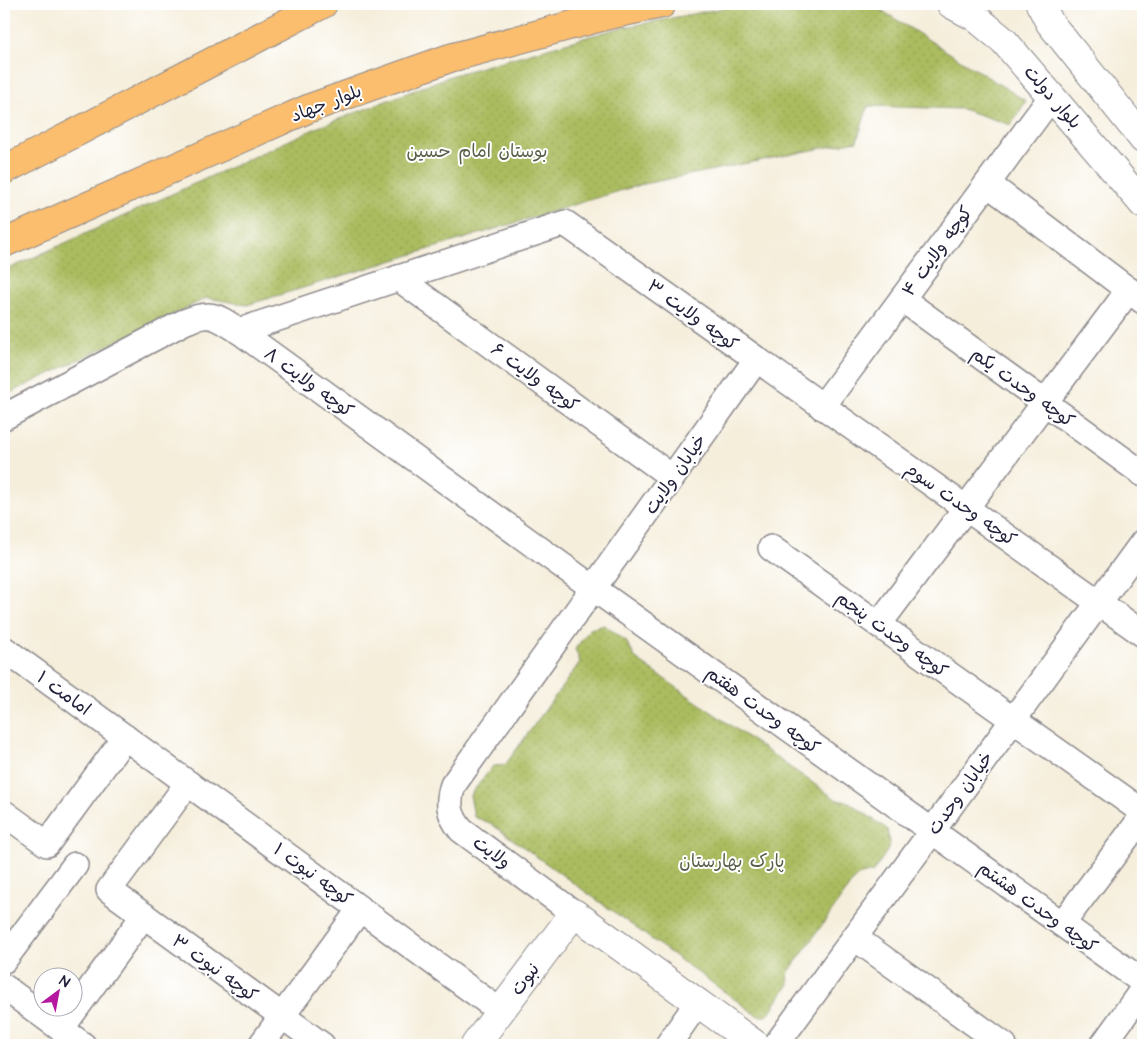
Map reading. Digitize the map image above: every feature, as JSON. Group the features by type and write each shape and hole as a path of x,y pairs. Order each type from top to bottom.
{"highway":[{"path":"4,170 323,4"},
{"name":"بلوار جهاد","path":"4,243 310,108 450,58 609,15 662,4"}],"street":[{"name":"بلوار دولت","path":"950,4 974,18 1004,41 1143,204"},
{"path":"1040,4 1050,23 1143,140"},
{"name":"کوچه ولایت ۴","path":"822,407 1052,96"},
{"path":"879,624 1044,403 1136,295 988,184"},
{"name":"کوچه ولایت ۳","path":"398,278 565,224 822,407"},
{"path":"239,331 398,278"},
{"name":"کوچه ولایت ۶","path":"398,278 672,477"},
{"name":"کوچه وحدت یکم","path":"902,299 1143,474"},
{"name":"کوچه ولایت ۸","path":"4,417 170,329 197,317 212,316 239,331 593,588"},
{"name":"خیابان ولایت","path":"593,588 756,360"},
{"name":"کوچه وحدت سوم","path":"822,407 1143,634"},
{"name":"خیابان وحدت","path":"776,1045 1143,542"},
{"name":"کوچه وحدت پنجم","path":"772,548 1143,812"},
{"name":"کوچه وحدت هفتم","path":"593,588 932,831"},
{"name":"ولایت","path":"593,588 453,785 449,796 449,809 461,830 756,1045"},
{"name":"امامت ۱","path":"4,649 125,737"},
{"path":"4,813 46,844 125,737"},
{"name":"کوچه نبوت ۱","path":"125,737 500,1011"},
{"name":"کوچه نبوت ۳","path":"188,783 109,890 322,1045"},
{"path":"1062,924 1143,816"},
{"name":"کوچه وحدت هشتم","path":"932,831 1143,982"},
{"path":"4,960 75,865"},
{"path":"260,1045 360,909"},
{"name":"نبوت","path":"475,1045 574,912"},
{"path":"4,987 71,1039 144,916"},
{"path":"855,938 1004,1045"},
{"path":"1103,1045 1143,988"},
{"path":"668,1045 698,1002"}],"green space":[{"name":"بوستان امام حسین","path":"744,4 873,5 1026,101 1011,125 962,109 868,106 857,141 639,185 247,305 207,298 4,396 4,271 316,128 453,75 615,29"},
{"name":"پارک بهارستان","path":"604,625 626,641 636,659 837,800 849,802 887,829 890,847 873,872 857,876 788,973 789,984 767,1016 758,1016 490,823 474,817 470,795 493,766 505,765 580,662 575,649 590,629"}]}
